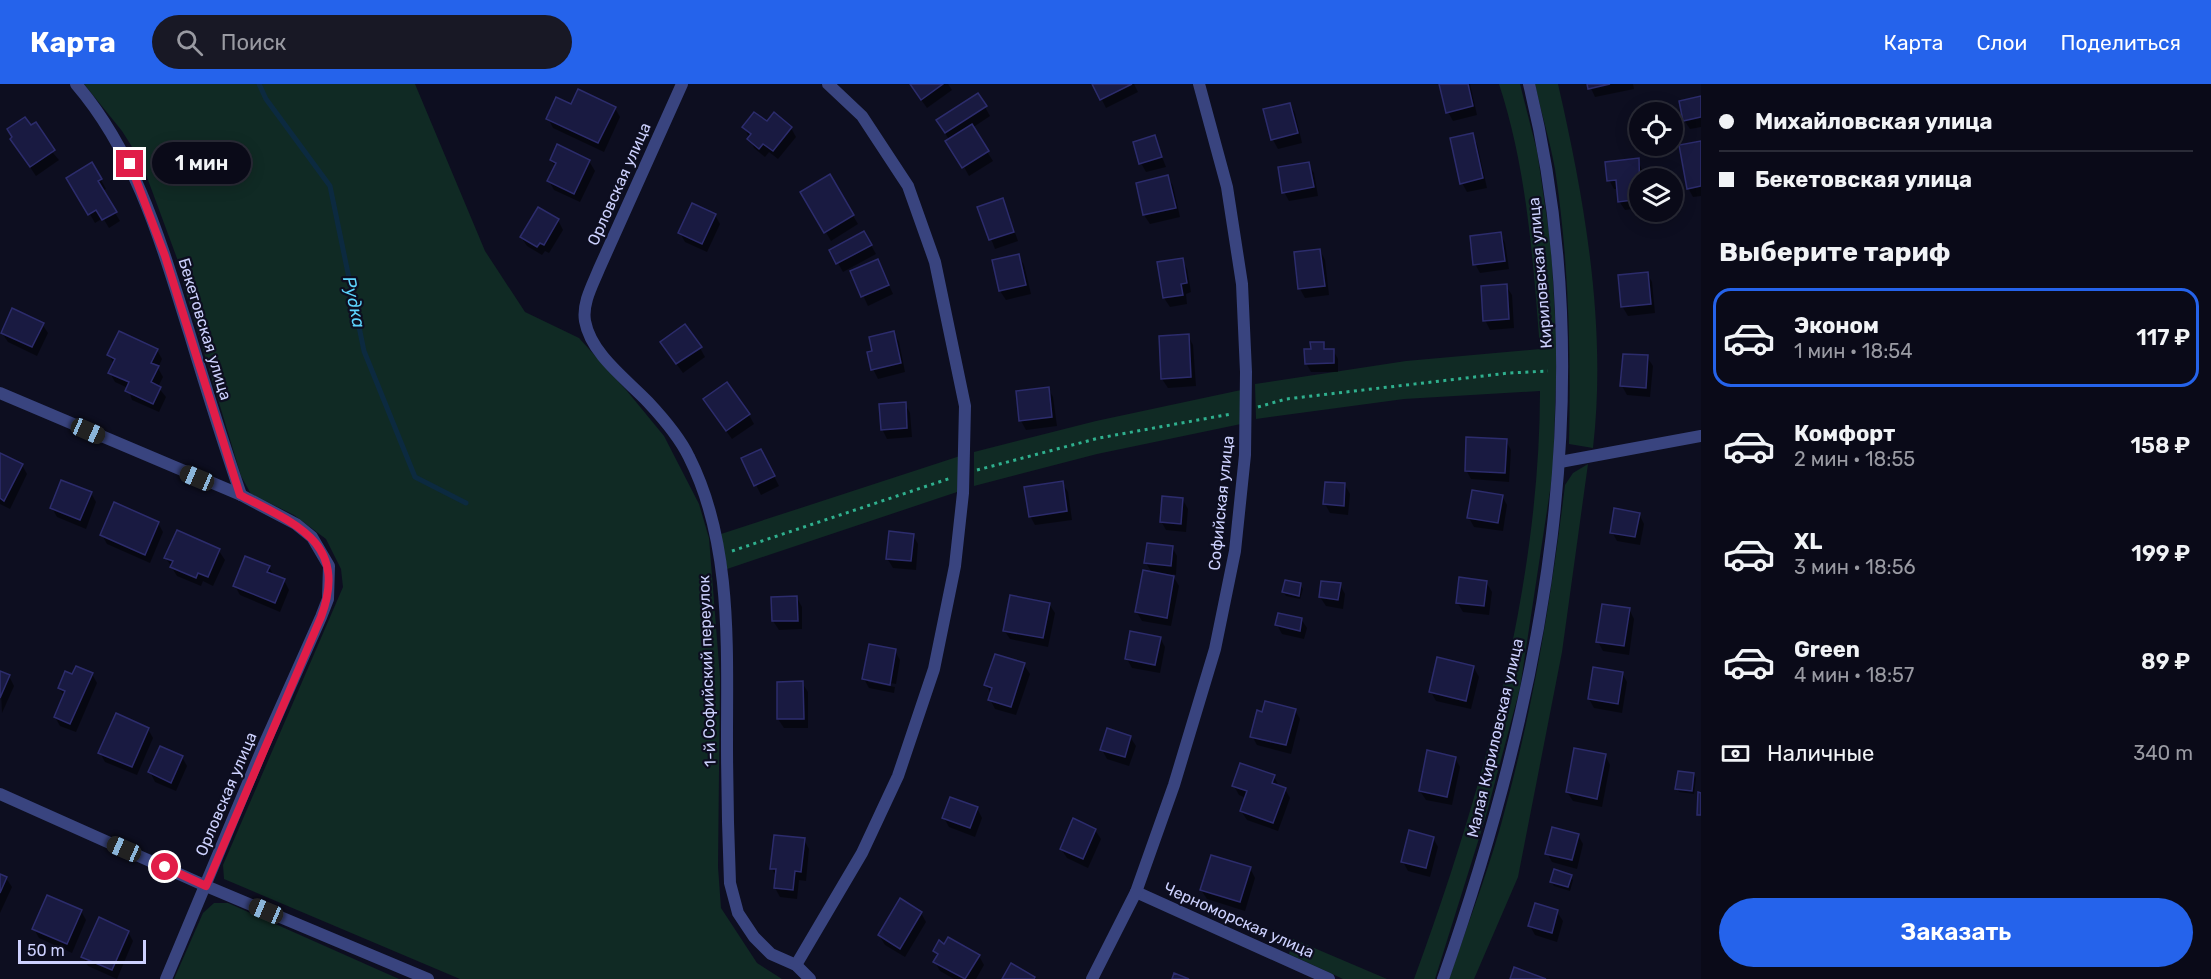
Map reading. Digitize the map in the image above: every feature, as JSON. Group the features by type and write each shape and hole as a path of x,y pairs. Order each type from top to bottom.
{"street":[{"name":"Бекетовская улица","path":"76,84 98,110 130,164 165,256 240,495"},
{"name":"Орловская улица","path":"587,298 682,84"},
{"path":"796,965 862,853 898,777 934,669 955,566 964,474 965,406 935,262 908,186 862,116 828,84"},
{"name":"Софийская улица","path":"1092,979 1136,892 1174,785 1215,649 1235,551 1245,455 1242,285 1227,188 1199,84"},
{"name":"Кириловская улица","path":"1528,84 1542,139 1556,228 1564,370 1560,462"},
{"name":"1-й Софийский переулок","path":"587,298 585,319 589,334 602,354 651,405 688,455 710,506 719,556 727,680 727,805 730,883 738,913 754,937 771,954 796,965 810,979"},
{"name":"Орловская улица","path":"0,393 240,495 296,524 312,537 329,566 328,599 321,617 166,979"},
{"path":"1560,462 1701,436"},
{"name":"Малая Кириловская улица","path":"1443,979 1486,850 1529,682 1560,462"},
{"path":"0,794 206,886 428,979"},
{"name":"Черноморская улица","path":"1136,892 1329,979"}],"path":[{"path":"719,556 840,513 964,474 1099,438 1246,411 1286,399 1509,373 1564,370"}],"green space":[{"path":"84,84 415,84 485,251 525,312 579,338 664,436 699,504 709,538 720,677 718,867 721,908 757,963 782,979 460,979 224,879 223,865 343,587 341,569 326,539 294,515 251,494 241,476 183,283 185,280 141,161 122,131"},
{"path":"1499,84 1520,84 1537,151 1551,246 1557,351 1553,471 1520,688 1486,816 1435,979 1414,979 1462,838 1502,690 1518,615 1530,540 1537,465 1540,391 1404,399 1256,419 1255,384 1406,361 1540,349 1531,248 1522,182 1509,116"},
{"path":"1535,84 1558,84 1585,219 1595,311 1597,357 1597,402 1593,448 1569,444 1569,341 1560,203 1551,148"},
{"path":"1241,390 1241,424 1097,454 974,486 974,452 1096,421"},
{"path":"960,456 957,492 727,569 721,534"},
{"path":"1588,464 1562,652 1518,877 1474,979 1449,979 1494,847 1517,763 1542,645 1565,485 1573,473"},
{"path":"214,903 228,903 399,979 174,979 203,913"},
{"path":"1293,939 1387,979 1343,979 1289,954"}],"building":[{"path":"910,84 943,84 921,100"},
{"path":"1092,84 1132,84 1100,100"},
{"path":"1439,84 1468,84 1473,106 1446,113"},
{"path":"1587,84 1610,84 1588,89"},
{"path":"578,89 616,107 598,143 546,119 556,97 571,104"},
{"path":"978,93 987,106 945,133 936,120"},
{"path":"1701,96 1701,117 1683,121 1683,102 1679,101"},
{"path":"1290,103 1298,133 1271,140 1263,109"},
{"path":"754,112 767,121 774,112 792,127 773,151 763,144 759,149 747,139 751,134 742,127"},
{"path":"25,117 31,125 36,122 55,150 30,167 10,139 12,137 7,129"},
{"path":"972,124 989,151 962,168 945,141"},
{"path":"1473,133 1483,178 1460,184 1450,138"},
{"path":"1155,135 1162,157 1139,164 1133,142"},
{"path":"1701,141 1701,186 1687,189 1681,156 1683,156 1683,144"},
{"path":"557,144 590,160 574,194 547,181 556,163 550,160"},
{"path":"1639,158 1639,168 1629,168 1629,200 1618,202 1616,180 1607,181 1605,162"},
{"path":"92,162 102,179 98,181 117,212 102,220 96,210 88,215 66,178"},
{"path":"1309,162 1314,187 1282,193 1278,167"},
{"path":"830,174 854,215 824,233 800,192"},
{"path":"1168,175 1176,208 1143,215 1136,183"},
{"path":"1003,198 1014,232 989,240 977,207"},
{"path":"692,203 716,214 702,244 678,233"},
{"path":"538,207 559,219 544,245 540,243 537,247 520,237"},
{"path":"864,231 872,245 836,264 829,250"},
{"path":"1501,232 1505,261 1473,265 1470,236"},
{"path":"1320,249 1325,286 1298,289 1294,252"},
{"path":"1019,254 1026,285 999,291 992,260"},
{"path":"1183,258 1187,283 1181,284 1183,295 1163,298 1157,262"},
{"path":"878,259 889,285 861,297 850,271"},
{"path":"1648,272 1651,304 1621,307 1618,275"},
{"path":"1507,284 1509,319 1483,321 1481,286"},
{"path":"12,308 44,323 32,347 1,333"},
{"path":"685,324 702,347 676,364 660,342"},
{"path":"119,331 158,349 151,363 159,366 151,382 161,387 153,404 125,391 129,382 108,373 115,359 107,355"},
{"path":"894,331 901,363 871,370 867,352 872,351 869,337"},
{"path":"1189,334 1191,377 1161,379 1159,336"},
{"path":"1310,342 1324,342 1324,349 1334,349 1334,363 1305,364 1304,349 1311,349"},
{"path":"1623,354 1648,355 1646,388 1620,386"},
{"path":"727,382 750,414 726,431 703,399"},
{"path":"1049,387 1052,417 1019,421 1016,391"},
{"path":"906,402 907,428 881,430 879,404"},
{"path":"1466,437 1507,439 1505,473 1465,471"},
{"path":"761,449 775,476 754,486 741,458"},
{"path":"0,453 23,464 4,501 0,498"},
{"path":"61,480 92,492 80,520 50,508"},
{"path":"1063,481 1067,511 1029,517 1024,487"},
{"path":"1325,482 1345,483 1344,506 1323,504"},
{"path":"1472,490 1503,495 1498,523 1467,518"},
{"path":"1162,496 1183,498 1181,524 1160,522"},
{"path":"114,502 159,522 145,555 100,535"},
{"path":"1614,508 1640,513 1635,537 1610,533"},
{"path":"177,530 220,549 208,577 198,573 196,578 170,567 173,561 164,558"},
{"path":"889,531 914,534 911,561 886,559"},
{"path":"1147,543 1173,546 1171,566 1144,563"},
{"path":"245,556 270,566 267,572 285,579 275,603 233,586"},
{"path":"1143,570 1174,576 1167,618 1135,612"},
{"path":"1459,577 1487,581 1484,606 1456,603"},
{"path":"1285,580 1301,583 1299,596 1282,592"},
{"path":"1321,581 1341,583 1338,600 1319,597"},
{"path":"1010,595 1050,603 1043,638 1003,631"},
{"path":"797,596 798,621 772,621 771,597"},
{"path":"1602,604 1630,608 1624,646 1596,642"},
{"path":"1278,613 1302,618 1300,631 1275,625"},
{"path":"1130,631 1161,637 1155,665 1125,659"},
{"path":"869,644 896,649 890,685 862,679"},
{"path":"995,654 1025,663 1011,707 988,700 992,688 984,685"},
{"path":"1437,657 1474,666 1466,701 1429,692"},
{"path":"76,666 93,673 70,724 54,717 65,691 58,688 65,671 72,674"},
{"path":"1593,667 1623,672 1618,704 1588,699"},
{"path":"0,671 10,675 0,698"},
{"path":"803,681 804,719 777,719 777,682"},
{"path":"1265,701 1296,709 1286,745 1250,737 1257,710 1262,712"},
{"path":"116,713 149,728 132,767 98,753"},
{"path":"1107,728 1131,736 1125,757 1100,750"},
{"path":"160,746 183,756 171,783 148,772"},
{"path":"1574,748 1606,754 1597,799 1566,792"},
{"path":"1427,750 1456,757 1447,797 1419,791"},
{"path":"1240,763 1275,775 1272,783 1286,788 1273,823 1240,811 1247,791 1232,786"},
{"path":"1678,771 1694,773 1692,791 1675,789"},
{"path":"1698,792 1701,793 1701,815 1697,815"},
{"path":"950,797 978,807 970,828 942,818"},
{"path":"1073,818 1096,829 1083,859 1060,849"},
{"path":"1552,827 1579,834 1572,860 1545,854"},
{"path":"1409,830 1434,837 1426,868 1401,862"},
{"path":"774,835 805,838 801,872 795,871 793,890 774,888 776,869 770,869"},
{"path":"1211,855 1251,867 1240,902 1200,890"},
{"path":"1554,869 1572,875 1568,887 1550,882"},
{"path":"0,874 7,877 0,893"},
{"path":"47,895 82,910 67,944 32,929"},
{"path":"900,898 922,912 900,949 878,935"},
{"path":"1535,903 1558,910 1552,933 1528,926"},
{"path":"99,917 129,931 112,970 81,957"},
{"path":"948,937 980,955 965,979 933,962 938,954 933,951 939,940 944,944"},
{"path":"1011,963 1035,977 1034,979 1002,979"},
{"path":"1514,967 1546,979 1510,979"},
{"path":"1174,973 1189,979 1172,979"}],"waterway":[{"name":"Рудка","path":"259,84 266,99 330,186 364,351 415,477 466,503"}],"route":[{"path":"130,164 165,256 240,495 296,524 312,537 329,566 330,581 328,599 321,617 263,747 206,886 165,867"}]}
